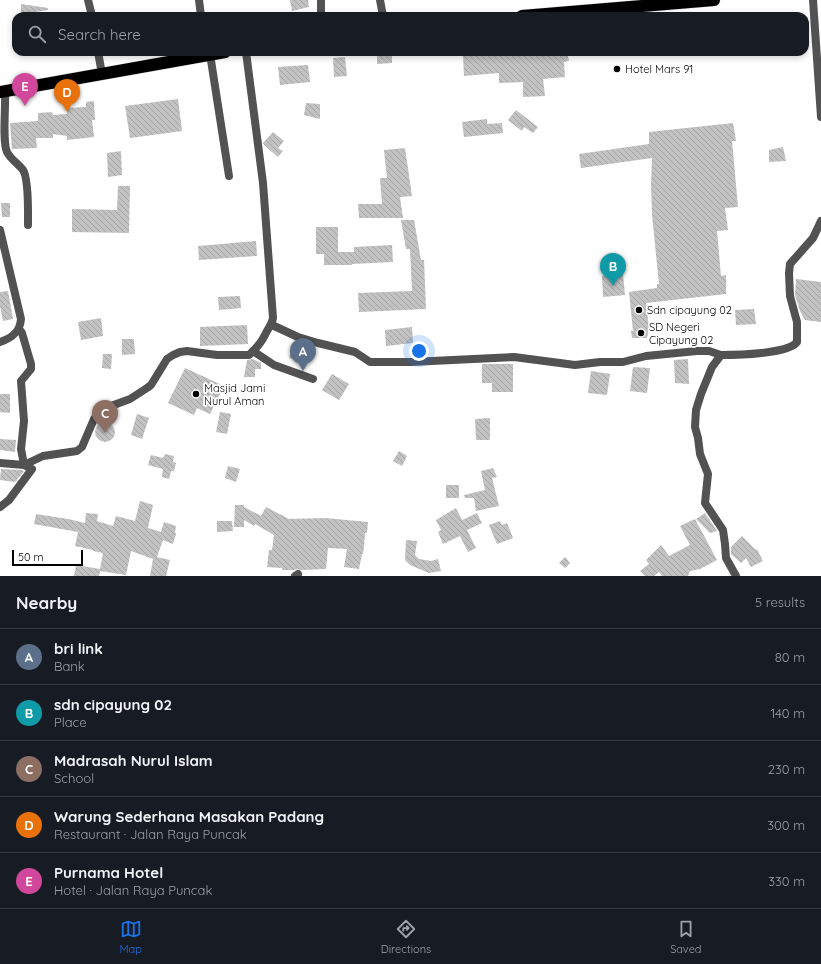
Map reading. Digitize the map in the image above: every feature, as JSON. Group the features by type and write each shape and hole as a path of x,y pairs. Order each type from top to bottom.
{"highway":[{"path":"570,12 714,0"},
{"path":"3,92 197,56"}],"street":[{"path":"88,0 91,12"},
{"path":"198,0 200,12"},
{"path":"321,0 321,12"},
{"path":"380,0 382,12"},
{"path":"813,0 821,117"},
{"path":"99,56 102,74"},
{"path":"208,56 229,176"},
{"path":"24,465 44,456 77,451 82,447 94,419 99,413 111,406 130,399 151,385 167,360 173,355 187,351 217,355 249,355 262,343 265,334 272,325 274,318 263,183 247,56"},
{"path":"3,92 6,104 4,129 7,151 24,171 28,225"},
{"path":"272,325 318,344 355,352 370,362 411,362 514,357 575,365 600,362 623,362 646,356 696,351 709,351 721,355 760,354 792,346 797,342 797,322 790,296 790,264 813,238 821,221"},
{"path":"0,230 21,319 19,329 14,336 0,342"},
{"path":"19,329 22,333 31,364 31,369 21,381 24,421 21,449 24,465"},
{"path":"253,351 274,366 313,379"},
{"path":"721,355 712,367 701,394 696,410 695,426 700,454 708,474 705,503 723,530 726,558 736,576"},
{"path":"0,463 24,465 32,469 11,497 0,507"}],"building":[{"path":"290,0 308,0 309,7 292,11"},
{"path":"21,4 48,8 48,10 34,12 21,12"},
{"path":"377,56 392,56 392,63 377,64"},
{"path":"463,56 568,56 569,61 564,62 565,77 543,79 545,96 523,97 523,82 499,83 499,73 464,76"},
{"path":"345,57 347,76 334,77 333,58"},
{"path":"308,65 310,82 280,85 278,67"},
{"path":"178,99 182,131 130,138 125,106"},
{"path":"94,101 95,120 92,120 94,137 67,140 67,136 53,134 53,138 36,138 37,148 12,149 10,123 38,121 38,113 52,112 53,115 67,114 67,108 86,107 86,102"},
{"path":"306,103 320,104 320,119 304,115"},
{"path":"516,110 538,127 533,133 524,127 522,131 508,120"},
{"path":"487,119 487,124 502,123 503,133 464,137 462,122"},
{"path":"733,123 736,141 732,141 738,207 725,208 728,230 717,231 721,276 726,275 726,294 646,303 649,328 647,338 632,338 631,331 633,331 629,292 657,288 657,284 659,284 652,215 652,158 581,168 579,154 649,144 649,132"},
{"path":"273,132 284,141 278,148 283,151 278,157 263,143"},
{"path":"783,147 786,161 769,162 769,150"},
{"path":"405,148 412,196 400,197 403,218 359,218 358,204 382,204 380,178 387,178 384,150"},
{"path":"121,151 122,175 108,177 107,153"},
{"path":"118,186 130,186 129,233 72,232 72,209 117,210"},
{"path":"1,203 10,203 10,217 2,217"},
{"path":"401,220 414,220 421,260 424,260 426,309 359,312 358,293 412,291 410,249 406,249"},
{"path":"316,227 338,227 338,252 354,252 354,247 392,245 393,262 352,265 324,265 324,254 316,254"},
{"path":"256,241 257,256 199,260 198,246"},
{"name":"Sdn cipayung 02","path":"623,274 625,295 603,297 602,276"},
{"path":"796,279 821,282 821,322 805,320 800,311 795,295"},
{"path":"8,291 13,319 3,321 0,306 0,292"},
{"path":"240,296 241,308 219,310 218,297"},
{"path":"754,309 756,324 736,325 735,310"},
{"path":"101,318 103,336 81,340 78,322"},
{"path":"247,325 248,344 200,346 200,327"},
{"path":"412,327 413,343 386,346 385,330"},
{"path":"122,339 134,339 135,354 122,355"},
{"path":"292,347 305,350 300,361 289,358"},
{"path":"103,354 112,354 111,369 102,368"},
{"path":"253,359 261,363 261,369 255,369 255,377 244,377 247,360"},
{"path":"688,359 689,384 675,383 674,360"},
{"path":"482,364 513,364 513,392 492,392 492,383 482,383"},
{"path":"633,367 650,368 647,393 630,391"},
{"name":"Masjid Jami Nurul Aman","path":"185,368 224,386 210,414 197,408 194,415 168,403"},
{"path":"591,371 610,374 607,395 588,393"},
{"path":"332,374 349,384 339,400 322,390"},
{"path":"0,394 10,394 10,413 0,412"},
{"path":"220,412 231,414 227,434 216,432"},
{"path":"137,414 149,418 142,439 131,435"},
{"path":"490,418 490,440 476,440 475,419"},
{"path":"105,422 112,425 115,432 112,439 105,442 98,439 95,432 98,425"},
{"path":"0,439 16,440 15,452 0,450"},
{"path":"399,451 407,456 402,466 393,461"},
{"path":"165,454 174,456 173,462 176,463 174,471 171,471 169,479 162,477 163,469 148,465 151,455 163,458"},
{"path":"228,466 240,469 236,482 225,478"},
{"path":"493,468 497,477 492,478 499,506 476,511 474,498 465,498 464,495 485,490 481,471"},
{"path":"1,469 24,471 15,482 0,480"},
{"path":"446,485 459,485 459,498 446,498"},
{"path":"140,501 153,505 148,528 161,532 164,522 176,526 176,534 173,544 163,540 157,557 170,560 166,576 150,576 153,559 131,551 126,575 100,571 99,576 74,576 76,565 100,569 103,553 75,546 78,532 34,524 36,514 85,523 86,513 98,514 97,521 113,526 116,516 135,521"},
{"path":"235,505 244,505 244,507 261,516 266,507 289,519 325,518 368,522 359,569 344,567 347,549 328,548 326,569 282,570 282,568 267,567 269,550 272,550 274,535 255,524 254,526 244,520 244,527 234,527"},
{"path":"456,508 462,520 477,513 482,523 467,530 476,548 468,552 460,536 443,544 438,532 441,530 436,520"},
{"path":"705,513 717,531 710,533 696,519"},
{"path":"695,519 717,560 700,569 690,571 688,576 662,576 659,572 654,576 645,576 640,571 649,564 646,560 661,545 669,556 690,545 680,526"},
{"path":"217,521 232,521 233,531 217,532"},
{"path":"500,521 502,525 507,523 513,538 497,544 489,525"},
{"path":"742,536 756,550 757,549 763,561 751,567 746,558 741,563 731,554 731,547"},
{"path":"406,540 417,541 415,555 419,559 431,561 438,559 441,571 429,573 410,565 405,560"},
{"path":"565,557 570,563 565,568 559,563"}],"place":[{"name":"Hotel Mars 91","path":"617,69"},
{"name":"Purnama Hotel","path":"25,106"},
{"name":"Warung Sederhana Masakan Padang","path":"67,112"},
{"name":"sdn cipayung 02","path":"613,286"},
{"name":"Sdn cipayung 02","path":"639,310"},
{"name":"SD Negeri Cipayung 02","path":"641,333"},
{"name":"bri link","path":"303,371"},
{"name":"Masjid Jami Nurul Aman","path":"196,394"},
{"name":"Madrasah Nurul Islam","path":"105,433"}]}
